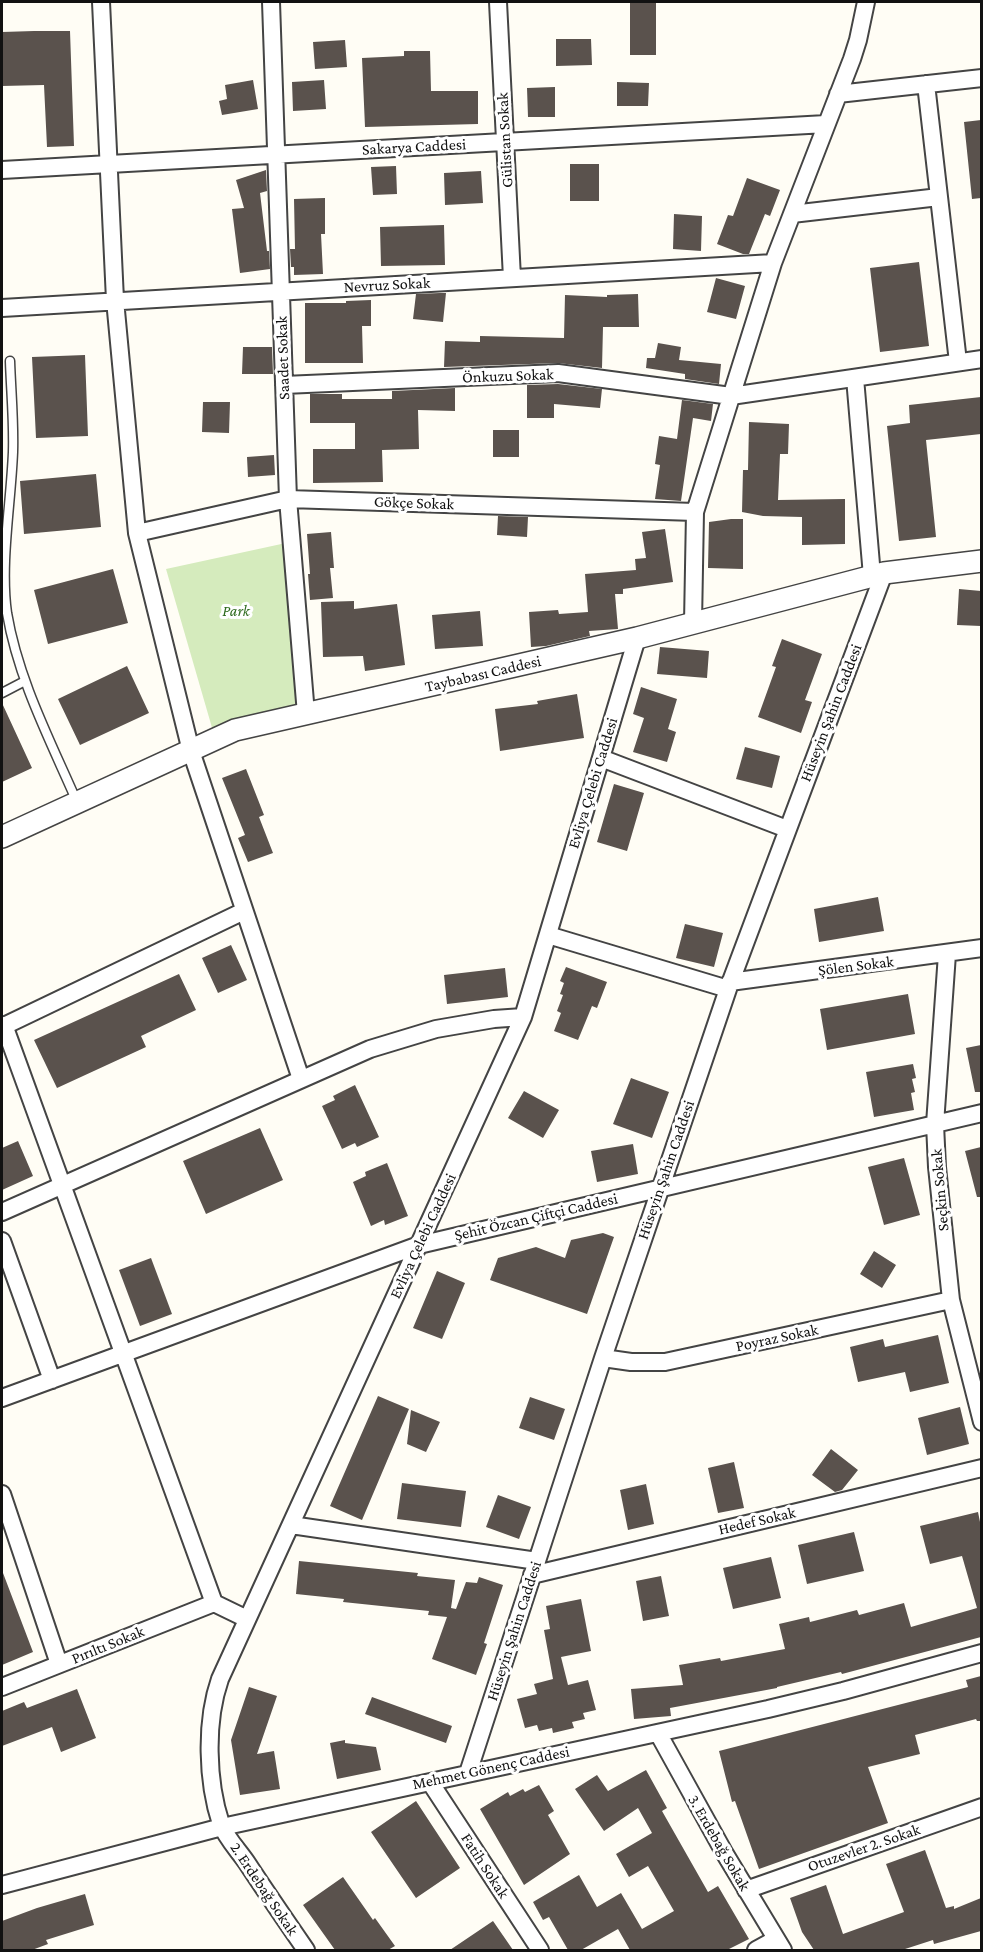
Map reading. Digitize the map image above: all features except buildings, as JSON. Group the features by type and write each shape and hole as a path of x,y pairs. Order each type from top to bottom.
{"street":[{"path":"101,2 115,300 137,533 191,750 301,1079"},
{"name":"Saadet Sokak","path":"271,2 288,499 306,714"},
{"name":"Gülistan Sokak","path":"498,2 512,278"},
{"path":"693,623 695,512 773,263 858,40 866,2"},
{"path":"838,94 981,78"},
{"path":"926,84 958,362"},
{"name":"Sakarya Caddesi","path":"2,170 826,124"},
{"path":"792,214 939,197"},
{"name":"Nevruz Sokak","path":"2,308 773,263"},
{"name":"Önkuzu Sokak","path":"284,385 558,374 731,396 981,359"},
{"path":"855,378 878,574"},
{"name":"Gökçe Sokak","path":"137,533 288,499 695,512"},
{"name":"Taybabası Caddesi","path":"2,837 235,730 637,638 878,574 981,561"},
{"name":"Hüseyin Şahin Caddesi","path":"468,1773 603,1358 729,986 788,829 878,574"},
{"name":"Evliya Çelebi Caddesi","path":"222,1827 212,1777 210,1752 212,1707 220,1679 523,1017 637,638"},
{"path":"601,758 788,829"},
{"path":"244,911 3,1026 214,1603 247,1619"},
{"path":"548,935 729,986"},
{"name":"Şölen Sokak","path":"729,986 981,948"},
{"name":"Seçkin Sokak","path":"947,954 935,1124 940,1209 951,1300 976,1370 981,1422"},
{"path":"2,1212 370,1049 403,1037 465,1023 523,1017"},
{"name":"Şehit Özcan Çiftçi Caddesi","path":"2,1398 419,1245 981,1113"},
{"path":"2,1241 52,1380"},
{"name":"Poyraz Sokak","path":"603,1358 631,1362 665,1362 951,1300"},
{"name":"Hedef Sokak","path":"291,1525 535,1568 981,1468"},
{"path":"2,1494 59,1664"},
{"name":"Pırıltı Sokak","path":"2,1687 214,1603"},
{"name":"Mehmet Gönenç Caddesi","path":"2,1885 222,1827 843,1691 981,1653"},
{"name":"3. Erdebağ Sokak","path":"658,1733 746,1890 780,1945"},
{"name":"Fatih Sokak","path":"430,1782 540,1950"},
{"name":"Otuzevler 2. Sokak","path":"746,1890 981,1807"},
{"name":"2. Erdebağ Sokak","path":"222,1827 306,1950"},
{"path":"756,1950 780,1945"}],"lane":[{"path":"10,361 13,450 4,586 12,638 25,681 77,802"},
{"path":"2,693 25,681"}],"green space":[{"name":"Park","path":"286,543 298,713 215,738 166,569"}]}
